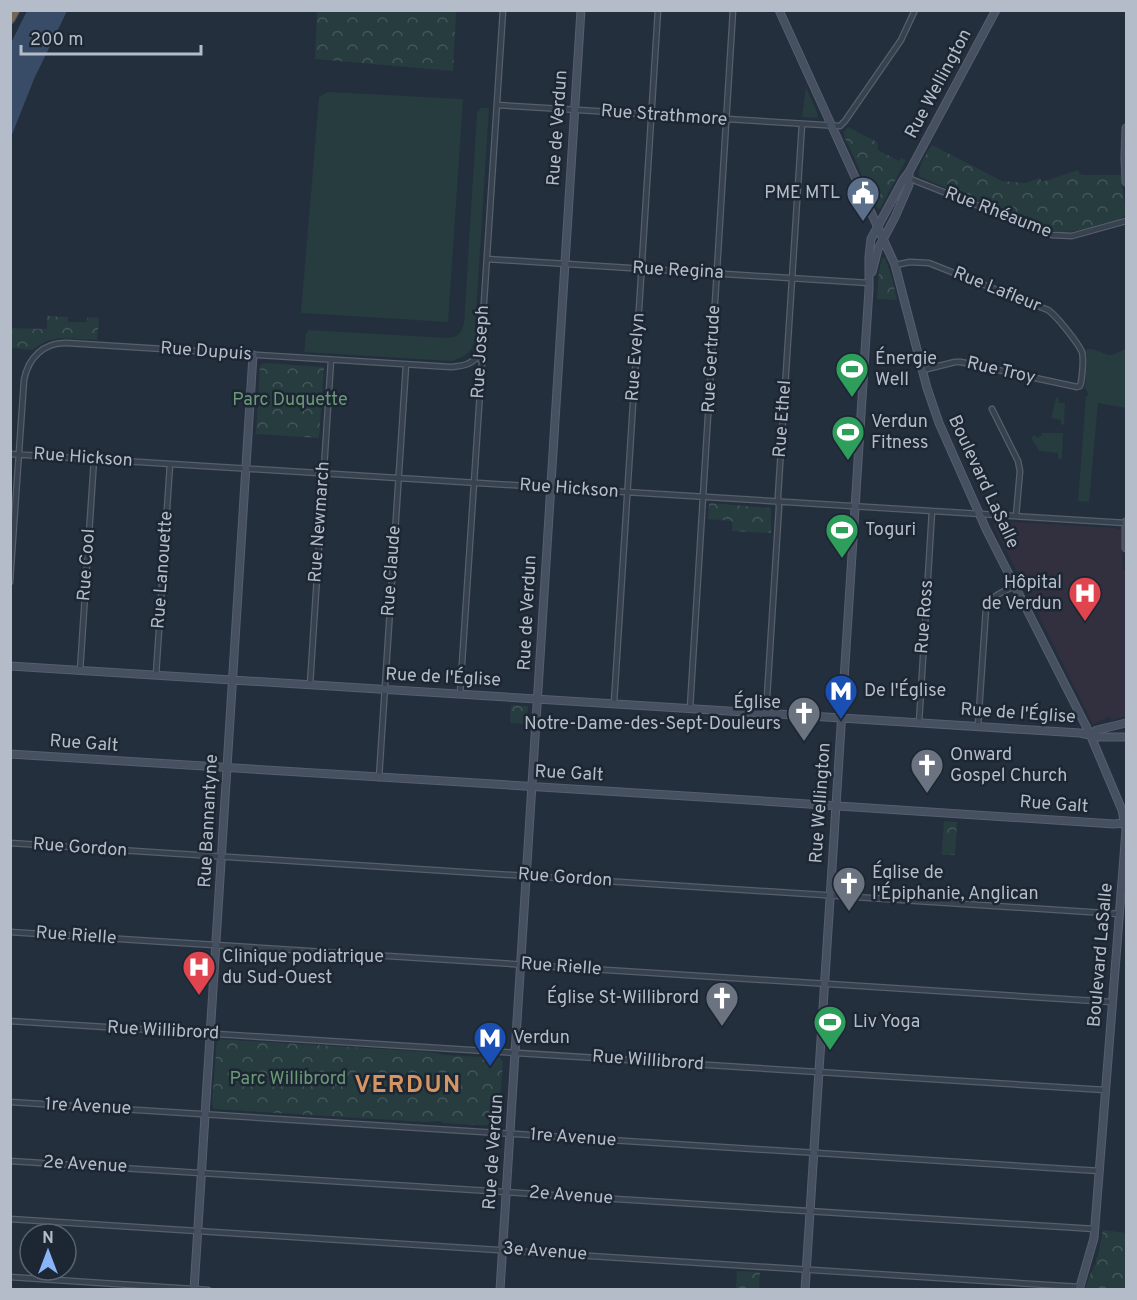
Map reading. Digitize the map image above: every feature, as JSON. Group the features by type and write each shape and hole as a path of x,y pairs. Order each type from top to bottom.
{"highway":[{"path":"10,19 15,10"}],"main road":[{"name":"Rue de Verdun","path":"500,1290 581,10"},
{"name":"Boulevard LaSalle","path":"778,10 895,265 922,370 937,417 979,514 1090,734 1126,822 1095,1229 1079,1288"},
{"name":"Rue Wellington","path":"805,1290 869,283 869,247 871,239 908,176 996,10"},
{"path":"1126,128 1126,182"},
{"name":"Rue Wellington","path":"869,283 878,249 909,185 908,176"},
{"name":"Rue Bannantyne","path":"194,1289 253,355"},
{"path":"1126,523 1126,548"},
{"name":"Rue de l'Église","path":"10,666 1126,737"},
{"name":"Rue de l'Église","path":"1090,734 1126,723"},
{"name":"Rue Galt","path":"10,754 1114,824 1126,822"}],"street":[{"name":"Rue Joseph","path":"460,694 482,362 478,356 481,348 503,10"},
{"name":"Rue Evelyn","path":"615,703 658,10"},
{"name":"Rue Gertrude","path":"690,708 733,10"},
{"path":"831,126 840,126 843,123 901,40 915,10"},
{"name":"Rue Strathmore","path":"497,105 831,126"},
{"name":"Rue Ethel","path":"766,713 802,124"},
{"name":"Rue Rhéaume","path":"908,176 1027,226 1057,236 1080,235 1126,221"},
{"name":"Rue Regina","path":"487,259 869,283"},
{"name":"Rue Lafleur","path":"895,265 910,262 929,263 1052,312 1082,354 1080,386"},
{"name":"Rue Dupuis","path":"10,582 23,387 26,371 35,355 47,347 67,343 406,365 459,366 472,362 478,356"},
{"name":"Rue Newmarch","path":"310,685 331,360"},
{"name":"Rue Troy","path":"922,370 961,362 1040,380 1080,386"},
{"name":"Rue Claude","path":"379,778 406,365"},
{"path":"992,409 1018,461 1020,471 1016,516"},
{"name":"Rue Hickson","path":"10,454 1126,523"},
{"name":"Rue Cool","path":"80,671 94,459"},
{"name":"Rue Lanouette","path":"156,675 170,464"},
{"name":"Rue Ross","path":"919,723 932,511"},
{"path":"978,726 986,608 988,602 1015,586"},
{"name":"Rue Gordon","path":"10,843 1120,914"},
{"name":"Rue Rielle","path":"10,932 1113,1002"},
{"name":"Rue Willibrord","path":"10,1022 1106,1090"},
{"name":"1re Avenue","path":"10,1102 1100,1171"},
{"name":"2e Avenue","path":"10,1161 1095,1229"},
{"name":"3e Avenue","path":"10,1219 1079,1288"},
{"path":"10,1276 208,1290"}],"shaded area":[{"name":"Hôpital de Verdun","path":"997,521 1121,530 1123,570 1125,570 1126,578 1126,716 1112,720 1110,716 1093,724 994,527"}],"green space":[{"path":"317,11 456,11 453,71 315,59"},
{"path":"806,87 818,115 817,118 802,117"},
{"path":"328,92 463,99 448,322 301,313 319,97"},
{"path":"481,108 489,108 475,330 477,331 470,351 463,357 451,361 304,352 306,334 309,330 446,338 460,333 464,324 477,113"},
{"path":"848,127 877,142 878,150 899,161 901,158 906,160 880,209 877,208 844,136"},
{"path":"932,145 1002,181 1025,183 1040,178 1042,182 1078,170 1083,175 1121,175 1126,214 1120,219 1085,229 1068,232 1050,230 919,176 921,164"},
{"path":"882,258 885,258 897,300 877,299"},
{"path":"47,316 68,317 68,322 87,322 87,317 99,318 97,340 60,338 46,341 32,350 11,348 11,328 47,329"},
{"path":"1126,348 1126,408 1098,403 1089,502 1078,501 1086,396 1089,395 1085,388 1087,356 1085,352 1087,349 1109,355"},
{"name":"Parc Duquette","path":"266,363 324,367 319,438 256,434 260,367"},
{"path":"1056,398 1059,403 1065,403 1064,425 1061,424 1061,420 1051,418"},
{"path":"1042,433 1063,433 1062,460 1058,458 1058,453 1039,451 1031,437 1035,435 1037,438"},
{"path":"710,503 771,508 771,533 732,531 732,521 708,519"},
{"path":"511,705 528,706 527,724 510,723"},
{"path":"944,821 957,822 955,855 942,855"},
{"name":"Parc Willibrord","path":"217,1039 500,1058 503,1061 498,1124 496,1126 214,1109 212,1105"},
{"path":"1103,1230 1126,1233 1126,1289 1085,1289 1094,1265 1096,1265"},
{"path":"737,1271 760,1272 759,1289 736,1289"}],"water":[{"path":"27,11 67,11 34,79 11,137 11,43"}],"place":[{"name":"PME MTL","path":"863,222"},
{"name":"Énergie Well","path":"852,398"},
{"name":"Verdun Fitness","path":"848,461"},
{"name":"Toguri","path":"842,559"},
{"name":"Hôpital de Verdun","path":"1085,622"},
{"name":"De l'Église","path":"841,720"},
{"name":"Église Notre-Dame-des-Sept-Douleurs","path":"804,742"},
{"name":"Onward Gospel Church","path":"927,794"},
{"name":"Église de l'Épiphanie, Anglican","path":"849,912"},
{"name":"Clinique podiatrique du Sud-Ouest","path":"199,996"},
{"name":"Église St-Willibrord","path":"722,1027"},
{"name":"Liv Yoga","path":"830,1051"},
{"name":"Verdun","path":"490,1067"}],"district":[{"name":"VERDUN","path":"408,1086"}]}
